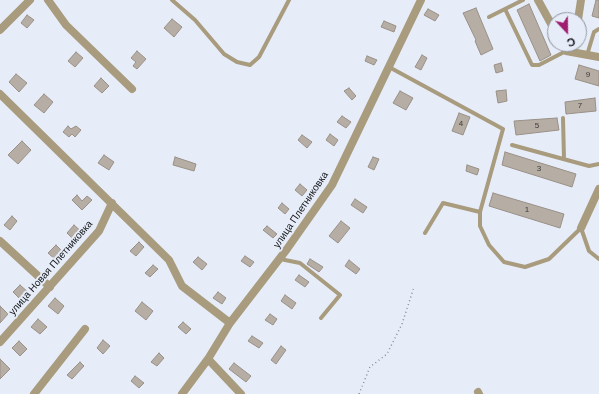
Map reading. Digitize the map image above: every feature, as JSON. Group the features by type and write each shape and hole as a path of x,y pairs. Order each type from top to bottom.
{"street":[{"path":"0,30 30,0"},
{"path":"48,0 66,25 132,89"},
{"name":"улица Плетниковка","path":"182,394 208,359 230,323 279,259 332,185 421,0"},
{"path":"538,0 547,16"},
{"path":"579,12 581,0"},
{"path":"579,52 599,57"},
{"path":"0,94 169,260 182,286 230,323"},
{"path":"580,228 599,188"},
{"name":"улица Новая Плетниковка","path":"0,342 99,231 112,203"},
{"path":"0,241 50,287"},
{"path":"34,394 85,329"},
{"path":"208,359 241,394"}],"lane":[{"path":"172,0 195,20 224,54 237,62 250,65 259,57 288,0"},
{"path":"489,17 523,0"},
{"path":"505,9 532,65 539,65 562,52"},
{"path":"587,55 594,32 599,29"},
{"path":"389,66 503,129 480,212 480,226 489,245 504,262 525,267 549,259 580,228 589,251 599,259"},
{"path":"563,118 564,159"},
{"path":"512,145 589,166 599,164"},
{"path":"425,233 443,203 480,212"},
{"path":"279,259 300,263 340,295 321,318"}],"path":[{"path":"359,394 370,367 387,354 402,324 414,287"}],"building":[{"path":"596,0 599,0 599,18 592,16"},
{"path":"529,4 547,46 547,52 550,52 551,55 540,61 517,10"},
{"path":"476,8 493,49 481,55 475,41 476,40 463,13"},
{"path":"428,9 439,15 435,21 424,15"},
{"path":"27,15 34,20 27,28 21,23"},
{"path":"172,19 182,27 174,37 164,28"},
{"path":"384,21 396,26 394,32 381,27"},
{"path":"137,51 146,59 137,69 133,66 136,62 131,58"},
{"path":"76,52 83,58 75,67 68,61"},
{"path":"422,55 427,58 421,70 415,67"},
{"path":"367,56 377,60 374,65 365,61"},
{"path":"501,63 503,71 496,73 494,65"},
{"path":"579,65 599,71 599,86 575,79"},
{"path":"16,74 27,83 19,92 9,82"},
{"path":"101,78 109,86 102,93 94,86"},
{"path":"349,88 356,96 352,100 344,91"},
{"path":"506,90 507,101 498,103 496,91"},
{"path":"400,91 413,98 406,110 393,103"},
{"path":"44,94 53,102 44,113 34,105"},
{"path":"595,98 596,111 566,114 565,102"},
{"path":"459,113 470,117 463,135 452,131"},
{"path":"342,116 351,122 346,128 337,122"},
{"path":"557,118 559,130 516,135 514,121"},
{"path":"68,126 71,129 76,126 81,130 75,137 72,134 69,137 63,132"},
{"path":"330,134 338,140 334,146 326,140"},
{"path":"302,135 312,142 307,148 298,140"},
{"path":"22,141 31,150 18,164 8,155"},
{"path":"505,152 576,174 572,187 502,165"},
{"path":"104,155 114,162 109,170 98,163"},
{"path":"175,157 196,164 194,171 173,165"},
{"path":"373,157 379,159 374,170 368,167"},
{"path":"467,165 479,169 477,175 466,171"},
{"path":"300,184 307,190 302,196 295,190"},
{"path":"493,193 564,214 560,228 489,206"},
{"path":"77,195 82,201 87,196 92,200 82,210 72,200"},
{"path":"355,199 367,207 363,213 351,205"},
{"path":"282,203 289,209 285,214 278,208"},
{"path":"12,216 17,221 10,230 4,225"},
{"path":"341,221 350,228 338,243 329,236"},
{"path":"74,225 83,233 75,241 67,233"},
{"path":"267,226 277,234 273,238 263,230"},
{"path":"139,242 144,247 136,256 130,251"},
{"path":"56,245 64,253 57,261 48,253"},
{"path":"245,256 254,262 250,267 241,261"},
{"path":"198,257 207,264 202,270 193,262"},
{"path":"310,259 323,267 319,272 307,264"},
{"path":"349,260 360,269 356,274 345,266"},
{"path":"153,265 158,269 150,277 145,273"},
{"path":"299,275 309,282 305,287 295,280"},
{"path":"20,285 29,293 22,301 13,292"},
{"path":"218,292 226,298 222,304 213,298"},
{"path":"285,295 296,303 292,309 281,301"},
{"path":"55,298 64,306 58,314 48,306"},
{"path":"142,302 153,311 146,320 135,311"},
{"path":"0,306 8,314 0,323"},
{"path":"270,314 277,319 273,325 265,320"},
{"path":"38,319 47,327 40,334 31,327"},
{"path":"183,322 191,329 186,334 178,327"},
{"path":"252,336 263,343 259,348 248,341"},
{"path":"103,340 110,346 103,354 97,348"},
{"path":"19,341 27,349 20,356 12,348"},
{"path":"281,346 286,350 276,364 271,360"},
{"path":"159,353 164,358 157,366 151,362"},
{"path":"0,359 10,369 0,379"},
{"path":"80,362 84,366 72,379 67,375"},
{"path":"234,363 251,376 246,382 229,369"},
{"path":"135,376 144,383 139,388 131,381"}]}
